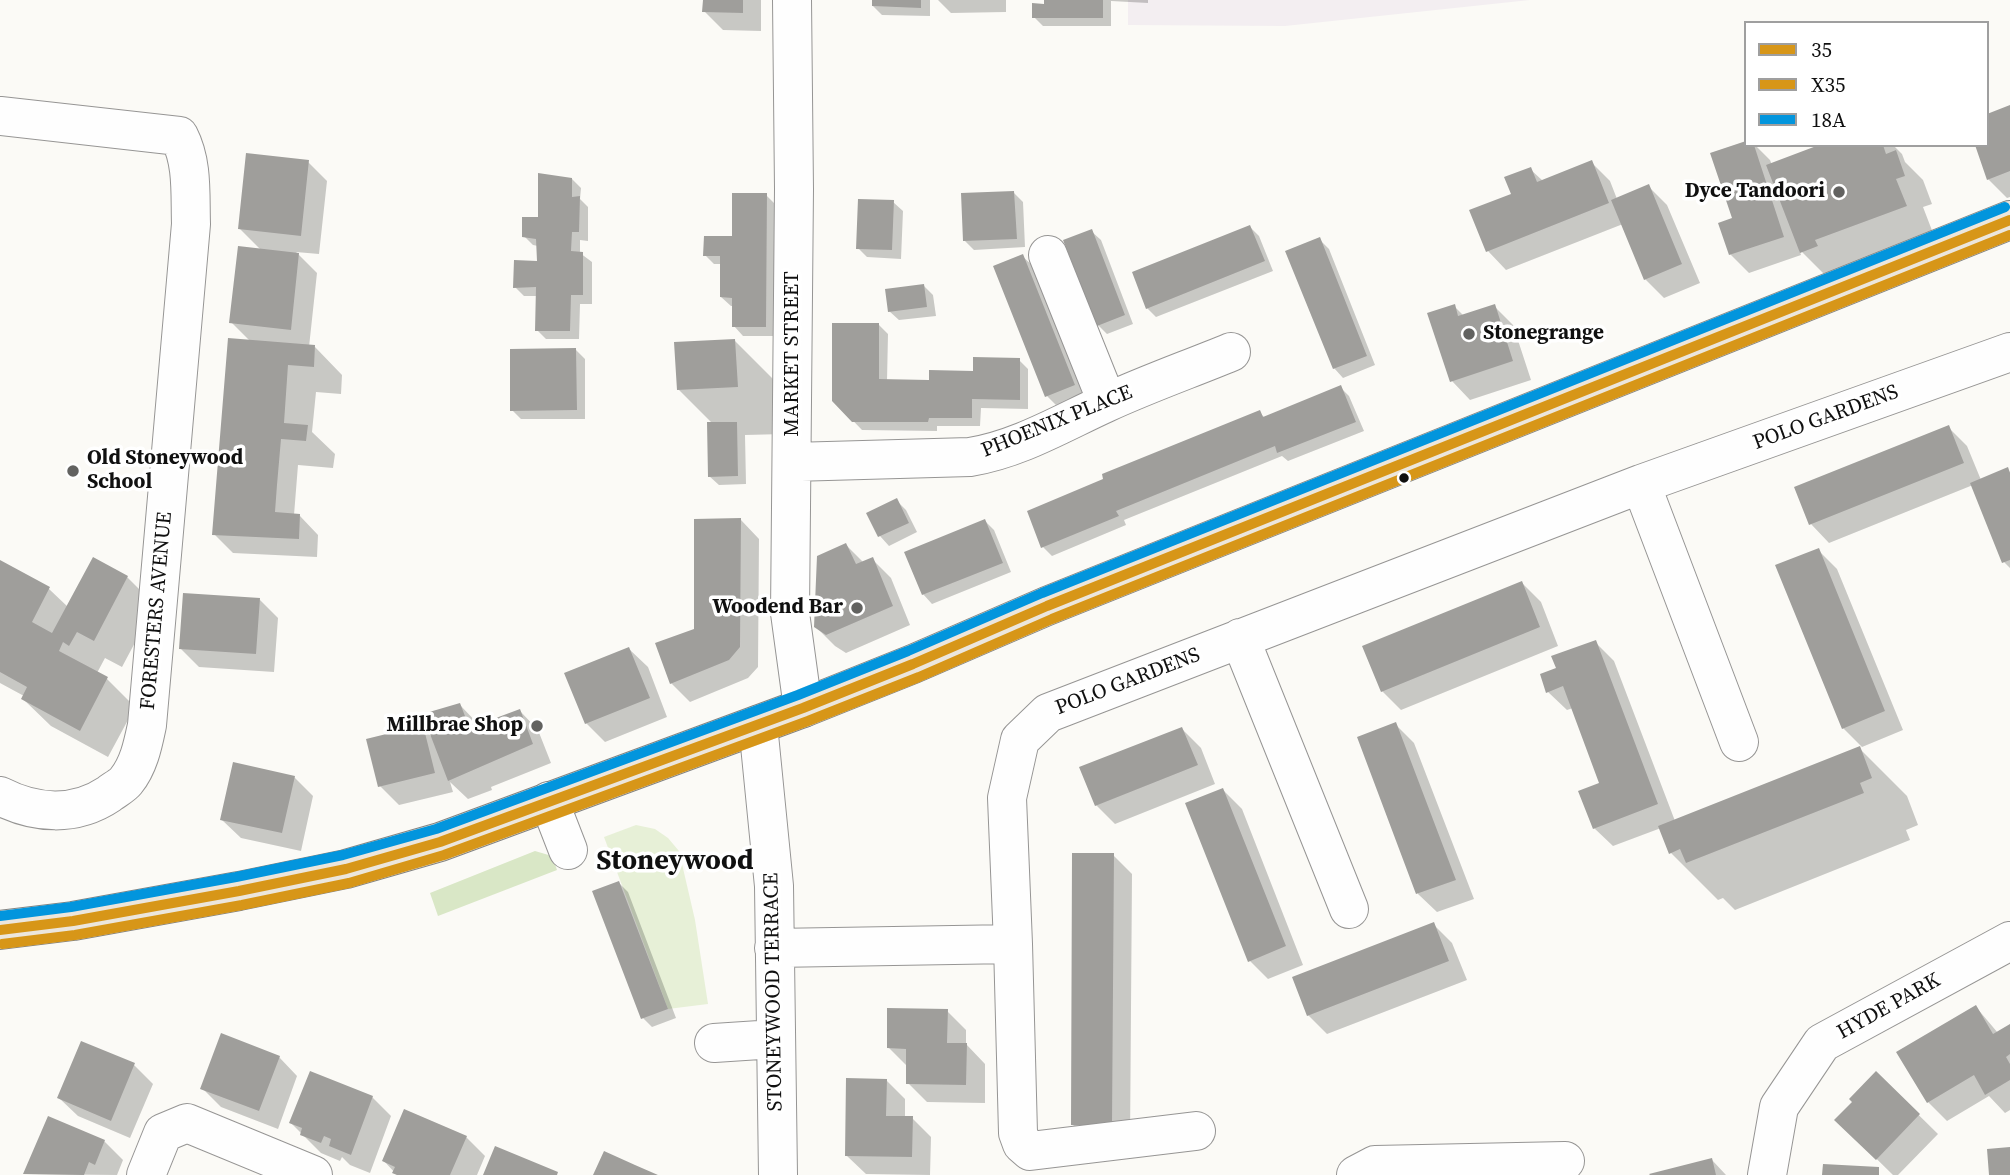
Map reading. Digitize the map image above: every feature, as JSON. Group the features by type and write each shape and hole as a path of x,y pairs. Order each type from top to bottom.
{"main road":[{"path":"0,930 160,906 346,869 440,842 803,708 914,664 1046,606 2010,220"}],"street":[{"name":"MARKET STREET","path":"792,14 790,613 803,708"},
{"name":"FORESTERS AVENUE","path":"0,116 179,136 187,151 190,172 191,224 143,748 125,782 88,806 64,812 35,809 0,796"},
{"path":"1048,255 1107,402"},
{"name":"PHOENIX PLACE","path":"792,462 970,457 988,454 1231,352"},
{"name":"POLO GARDENS","path":"1196,1131 1030,1151 1022,1144 1018,1133 1007,798 1020,740 1048,713 1642,484 2010,352"},
{"path":"1642,484 1739,742"},
{"path":"1240,638 1349,908"},
{"name":"STONEYWOOD TERRACE","path":"758,725 774,886 778,1175"},
{"path":"549,801 568,850"},
{"path":"774,948 1013,944"},
{"name":"HYDE PARK","path":"1767,1175 1779,1107 1822,1043 2007,948"},
{"path":"714,1043 775,1039"},
{"path":"146,1175 163,1133 187,1123 313,1175"},
{"path":"1356,1175 1375,1165 1565,1161"}],"shaded area":[{"path":"1128,0 1530,0 1285,26 1128,25"}],"green space":[{"path":"636,825 655,829 668,838 679,851 695,920 708,1004 668,1009 604,837"},
{"path":"535,851 552,856 557,870 438,916 430,893"}],"building":[{"path":"703,0 743,0 743,13 702,12"},
{"path":"872,0 921,0 921,8 872,6"},
{"path":"1044,0 1103,0 1103,18 1032,18 1032,3 1044,4"},
{"path":"2010,105 2010,171 1987,180 1976,147 1989,147 1989,113"},
{"path":"1744,142 1744,147 1755,147 1784,237 1729,255 1718,223 1732,218 1710,153"},
{"name":"Dyce Tandoori","path":"1814,147 1884,147 1886,154 1896,150 1905,176 1896,179 1907,206 1815,240 1818,246 1800,253 1766,165"},
{"path":"246,153 309,160 301,236 238,229"},
{"path":"1592,160 1609,203 1486,252 1469,210 1511,194 1504,177 1531,167 1537,182"},
{"path":"538,173 572,178 572,197 580,196 579,232 572,232 571,251 583,252 583,295 571,295 570,331 535,331 536,287 513,288 514,260 537,261 536,239 522,237 522,217 538,217"},
{"path":"1649,184 1682,264 1644,280 1611,200"},
{"path":"1014,191 1017,239 963,241 961,193"},
{"path":"732,193 767,193 766,327 732,327 732,298 720,297 720,256 703,256 704,236 732,236"},
{"path":"858,199 894,200 892,250 856,249"},
{"path":"1250,225 1265,261 1146,309 1132,272"},
{"path":"1092,229 1125,315 1097,326 1063,240"},
{"path":"1320,237 1367,356 1333,369 1285,251"},
{"path":"238,246 299,253 291,330 229,323"},
{"path":"1023,254 1075,385 1045,397 993,266"},
{"path":"924,284 927,307 888,312 885,289"},
{"name":"Stonegrange","path":"1455,304 1458,316 1495,304 1513,361 1450,382 1427,313"},
{"path":"832,323 879,323 879,379 929,380 929,370 973,371 973,357 1020,358 1020,400 972,399 972,418 929,418 928,422 852,422 832,401"},
{"path":"228,338 315,345 314,367 288,365 284,423 308,425 306,441 281,439 277,485 275,512 300,514 299,539 212,535"},
{"path":"735,339 738,387 677,390 674,342"},
{"path":"576,348 577,410 510,411 510,349"},
{"path":"1341,385 1356,422 1277,453 1275,446 1116,511 1119,516 1041,548 1027,511 1103,479 1102,474 1260,410 1263,417"},
{"path":"707,422 737,422 738,476 708,477"},
{"path":"1949,425 1964,463 1809,525 1794,487"},
{"path":"2008,467 2010,560 2002,563 1970,483"},
{"path":"897,498 909,523 878,537 866,513"},
{"path":"741,518 740,647 729,660 670,684 655,643 694,629 694,519"},
{"path":"985,519 1003,563 922,595 904,552"},
{"path":"846,543 856,564 873,557 893,606 826,635 814,627 817,556"},
{"path":"1819,548 1885,711 1842,729 1775,565"},
{"path":"93,557 128,576 94,641 77,632 69,646 63,642 59,651 108,677 80,731 21,699 27,687 0,672 0,560 50,587 32,622 52,633"},
{"path":"1522,581 1540,627 1381,692 1362,646"},
{"path":"183,593 260,598 256,654 179,649"},
{"path":"1596,640 1658,804 1593,829 1578,791 1599,783 1563,686 1546,693 1540,674 1556,668 1551,656"},
{"path":"629,647 650,698 585,724 564,673"},
{"path":"460,703 468,724 461,731 520,709 533,744 448,781 430,734 419,715"},
{"path":"1396,722 1456,880 1416,894 1357,737"},
{"path":"423,725 435,773 378,787 366,739"},
{"path":"1182,727 1198,765 1095,806 1079,767"},
{"path":"1860,746 1872,778 1860,783 1864,793 1686,863 1680,849 1669,854 1658,826"},
{"path":"233,762 295,776 282,833 220,820"},
{"path":"1223,788 1286,946 1248,962 1185,803"},
{"path":"1072,853 1114,853 1112,1125 1071,1125"},
{"path":"619,881 668,1009 641,1019 592,891"},
{"path":"1434,922 1449,961 1307,1016 1292,977"},
{"path":"1976,1005 1993,1034 2010,1024 2010,1054 2006,1057 2010,1064 2010,1080 1985,1095 1974,1075 1927,1103 1896,1052"},
{"path":"887,1008 948,1009 947,1043 967,1043 966,1085 906,1084 906,1049 887,1048"},
{"path":"221,1033 280,1056 259,1111 200,1089"},
{"path":"81,1041 135,1063 111,1121 57,1098"},
{"path":"310,1071 373,1096 351,1155 329,1146 331,1139 324,1136 321,1143 300,1135 302,1128 289,1123"},
{"path":"1876,1071 1920,1114 1876,1160 1834,1120 1852,1102 1849,1099"},
{"path":"846,1078 887,1079 886,1116 913,1116 912,1157 845,1156"},
{"path":"404,1109 467,1136 450,1175 397,1175 392,1173 395,1167 382,1161"},
{"path":"48,1116 105,1140 95,1165 89,1162 84,1175 23,1174"},
{"path":"495,1146 558,1172 557,1175 483,1175"},
{"path":"2010,1147 2010,1175 1989,1175 1987,1149"},
{"path":"604,1151 635,1165 658,1175 593,1175"},
{"path":"1712,1158 1716,1175 1649,1174"},
{"path":"1823,1164 1879,1167 1879,1175 1822,1175"}],"transit line":[{"name":"18A","path":"0,916 71,907 236,877 343,855 436,829 798,695 1042,593 2005,207"},
{"name":"35","path":"0,930 73,921 239,891 346,869 440,842 803,708 1047,606 2010,220"},
{"name":"X35","path":"2,944 75,935 242,905 349,883 444,855 808,721 919,677 1052,619 2010,235"}],"place":[{"name":"Dyce Tandoori","path":"1839,192"},
{"name":"Stonegrange","path":"1469,334"},
{"name":"Old Stoneywood School","path":"73,471"},
{"name":"Woodend Bar","path":"857,608"},
{"name":"Millbrae Shop","path":"537,726"}],"district":[{"name":"Stoneywood","path":"675,862"}]}
